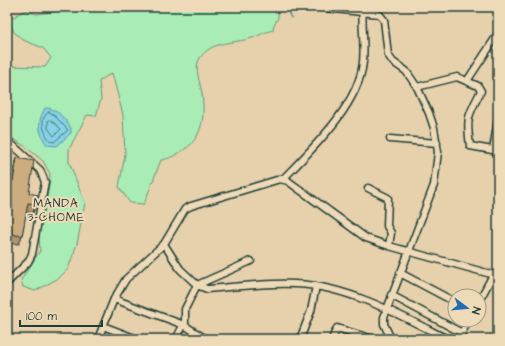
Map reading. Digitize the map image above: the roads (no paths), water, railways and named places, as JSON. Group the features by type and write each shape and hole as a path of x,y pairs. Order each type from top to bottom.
{"street":[{"path":"317,7 363,10 379,14 384,20 388,55 393,62 406,71 417,87 429,113 437,143 438,152 434,185 391,295 387,309 384,324 391,339"},
{"path":"98,339 114,299 126,280 164,244 169,238 181,215 191,206 283,179 335,122 349,104 363,63 363,10"},
{"path":"467,81 498,34"},
{"path":"417,87 457,76 478,86 481,91 470,112 467,123 470,146 496,151 498,119"},
{"path":"390,139 437,143"},
{"path":"7,140 40,170 45,182 32,254 28,262 7,283"},
{"path":"283,179 366,238 409,252 496,276 487,289"},
{"path":"368,188 388,198 387,226 391,233 389,246"},
{"path":"164,244 180,269 197,285 207,288 296,284 316,286 387,309 448,339"},
{"path":"176,339 184,325 185,309 197,285 251,261"},
{"path":"400,273 447,298"},
{"path":"300,339 311,312 316,286"},
{"path":"391,295 460,336"},
{"path":"114,299 184,325 206,339"},
{"path":"103,326 137,339"},
{"path":"332,339 337,328 374,339"}],"water":[{"path":"45,108 53,109 63,117 71,128 71,133 57,146 47,145 40,131 40,122"}],"waterway":[{"path":"289,7 288,12 291,18"}],"district":[{"name":"MANDA 3-CHOME","path":"56,210"}]}
